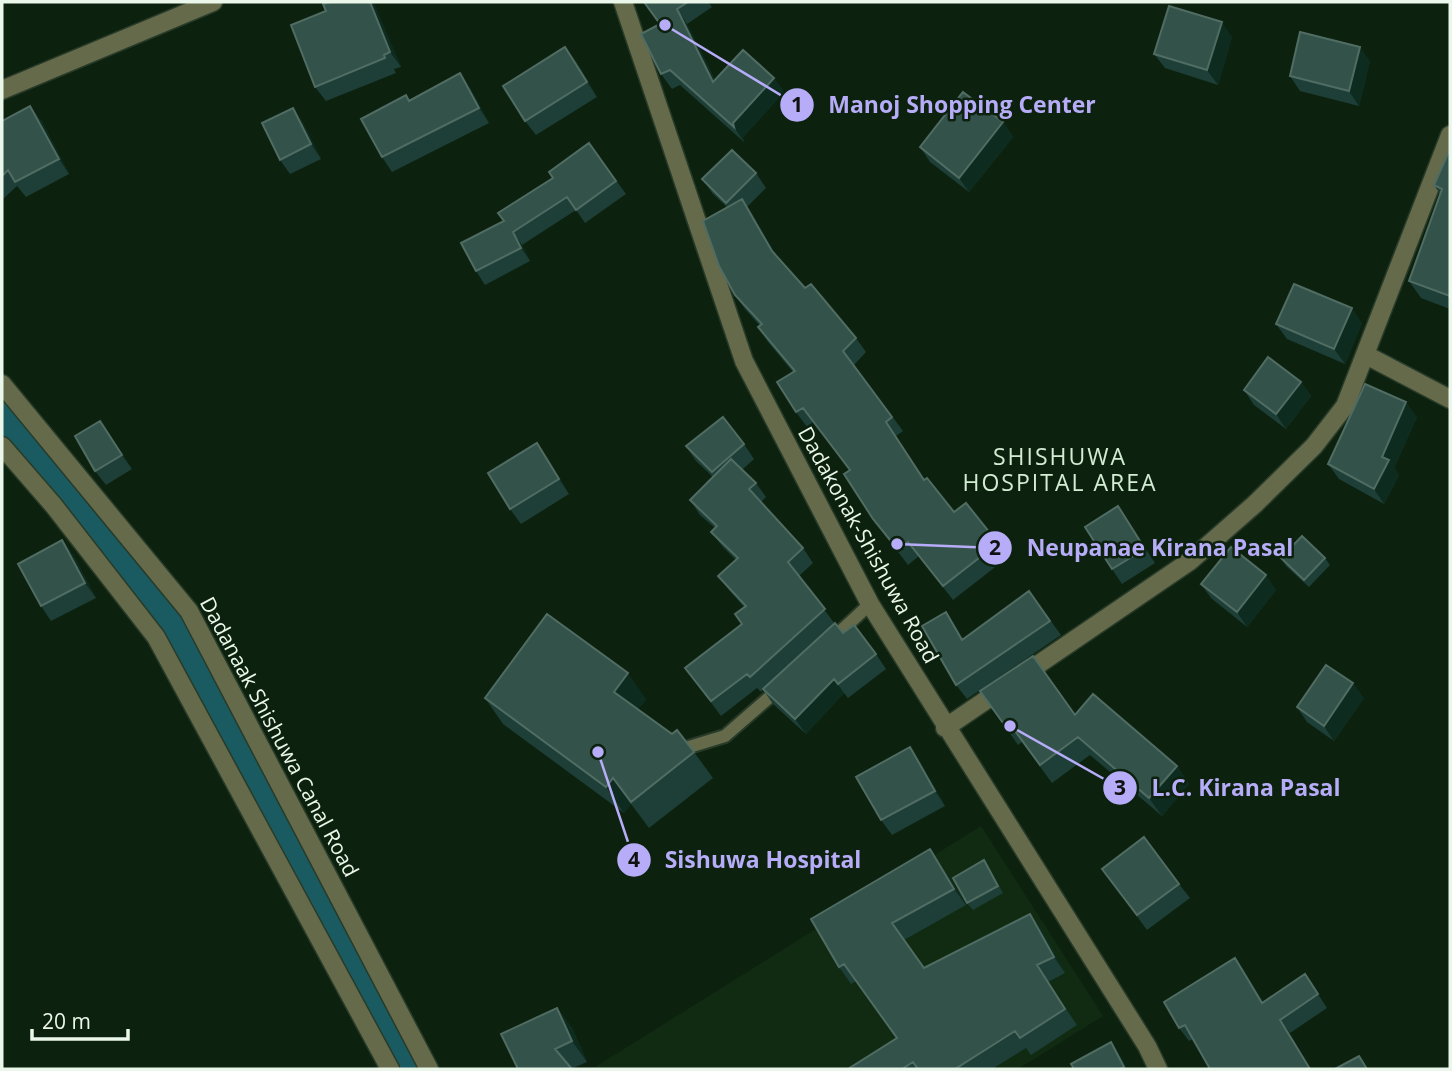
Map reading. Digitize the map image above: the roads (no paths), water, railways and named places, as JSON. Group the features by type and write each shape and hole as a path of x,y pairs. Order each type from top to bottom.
{"street":[{"path":"2,90 213,2"},
{"name":"Dadakonak-Shishuwa Road","path":"623,2 744,361 870,604 945,728 1139,1034 1158,1069"},
{"path":"945,728 1190,561 1255,505 1314,446 1345,406 1450,135"},
{"path":"1366,355 1450,399"},
{"name":"Dadanaak Shishuwa Canal Road","path":"2,384 189,611 429,1069"},
{"path":"2,446 54,506 156,637 390,1069"}],"lane":[{"path":"816,654 870,604"},
{"path":"689,747 725,736 787,680"}],"waterway":[{"path":"2,418 162,613 407,1069"}],"place":[{"name":"Manoj Shopping Center","path":"665,25"},
{"name":"Neupanae Kirana Pasal","path":"897,544"},
{"name":"L.C. Kirana Pasal","path":"1010,726"},
{"name":"Sishuwa Hospital","path":"598,752"}],"district":[{"name":"SHISHUWA HOSPITAL AREA","path":"1060,470"}]}
